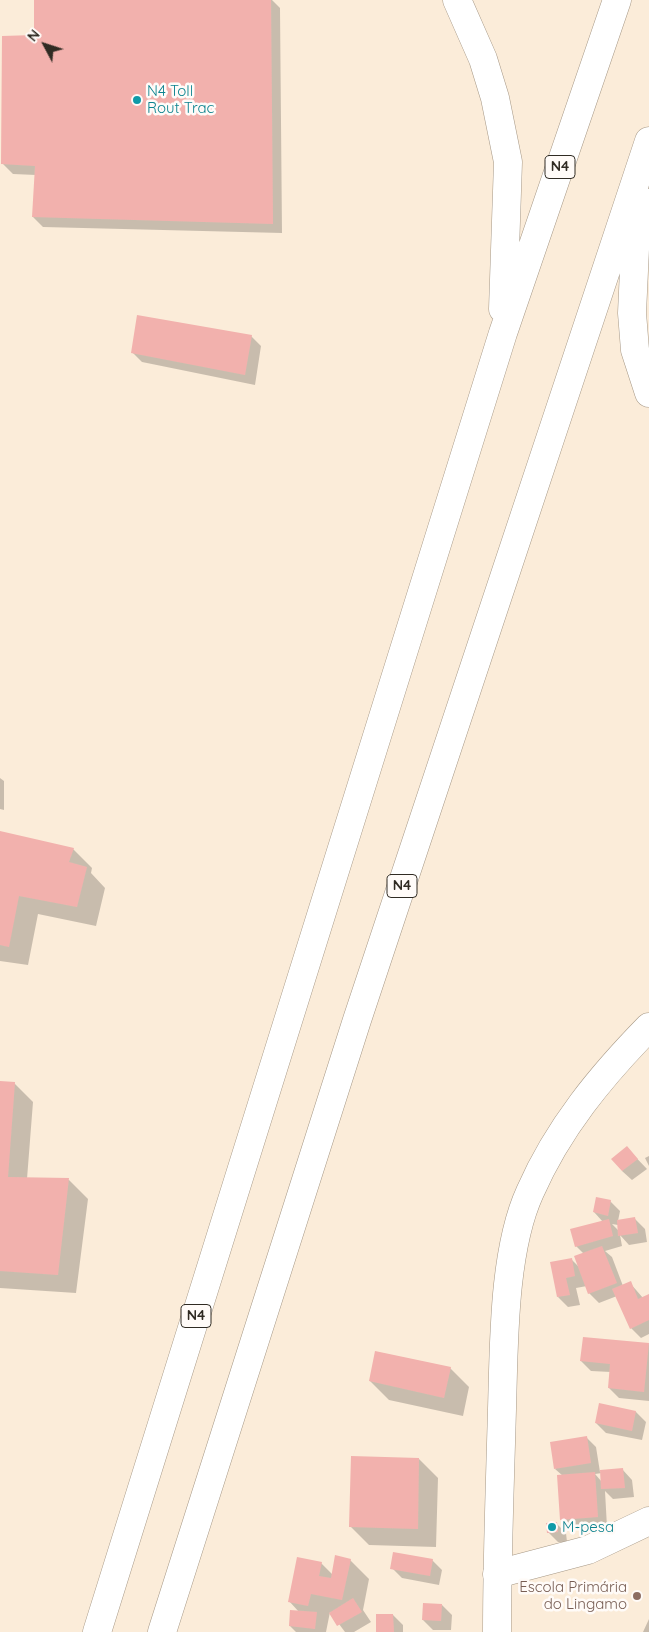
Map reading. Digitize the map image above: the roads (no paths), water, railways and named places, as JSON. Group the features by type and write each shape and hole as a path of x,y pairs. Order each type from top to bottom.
{"main road":[{"path":"457,0 483,59 508,162 503,333"},
{"name":"N4","path":"97,1632 503,333 617,0"},
{"name":"N4","path":"162,1632 357,1020 649,142"},
{"path":"649,158 635,249 632,313 635,350 649,392"},
{"path":"496,1632 505,1315 516,1239 529,1193 553,1147 605,1073 649,1027"},
{"path":"497,1574 588,1550 649,1521"}],"place":[{"name":"N4 Toll Rout Trac","path":"137,100"},
{"name":"M-pesa","path":"552,1527"},
{"name":"Escola Primária do Lingamo","path":"637,1596"}]}
